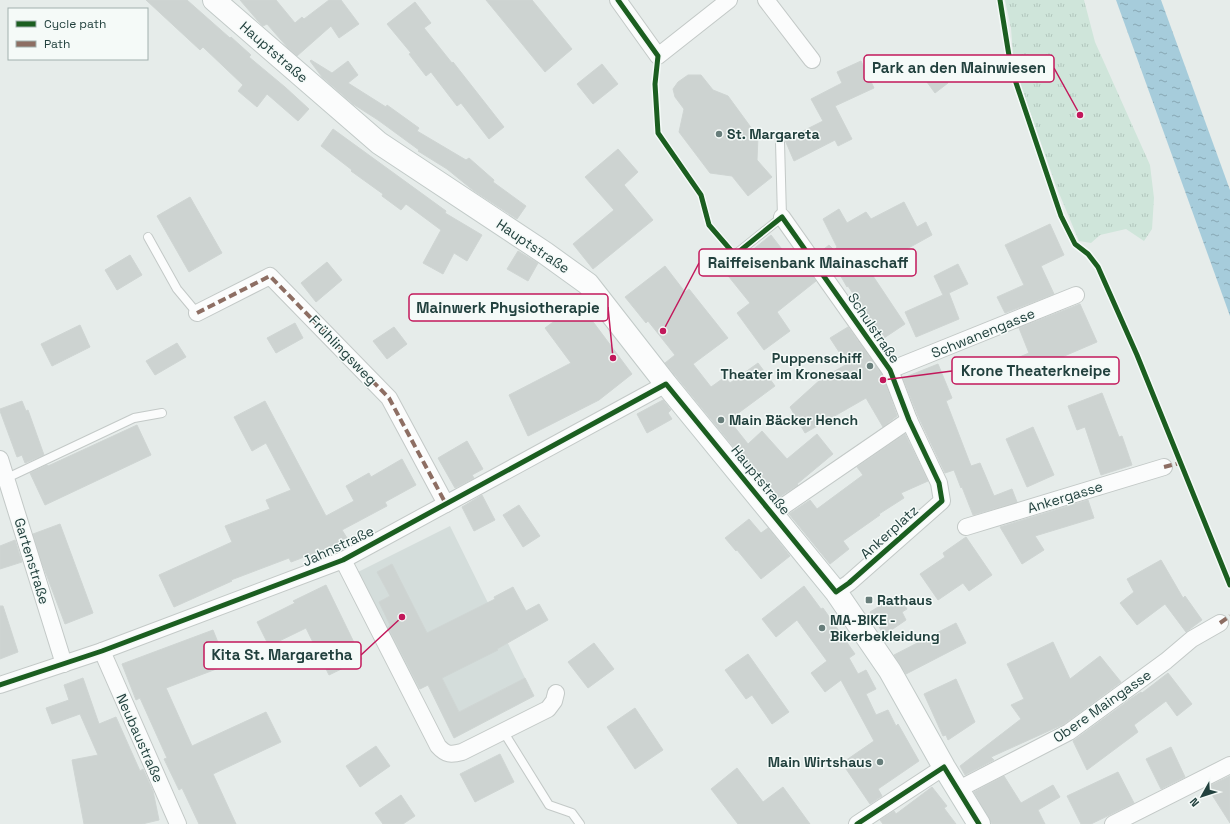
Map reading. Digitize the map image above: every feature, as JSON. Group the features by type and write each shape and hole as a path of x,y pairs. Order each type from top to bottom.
{"street":[{"name":"Hauptstraße","path":"214,0 379,143 545,253 588,284 666,384 836,592 890,671 957,790 979,824"},
{"path":"618,0 658,56 729,0"},
{"path":"766,0 812,60"},
{"name":"Schulstraße","path":"782,217 890,370 909,420 939,483"},
{"name":"Frühlingsweg","path":"197,313 270,276 390,398 446,504"},
{"name":"Schwanengasse","path":"890,370 1076,295"},
{"name":"Jahnstraße","path":"0,685 102,651 343,560 666,384"},
{"path":"772,514 909,420"},
{"name":"Gartenstraße","path":"0,459 64,664"},
{"name":"Ankergasse","path":"966,527 1164,467"},
{"name":"Ankerplatz","path":"836,592 849,584 942,501 939,483"},
{"path":"343,560 438,746 444,752 450,755 462,752 548,709 554,701 556,693"},
{"name":"Obere Maingasse","path":"957,790 1069,732 1166,661 1192,639 1220,623"},
{"name":"Neubaustraße","path":"102,651 178,824"},
{"path":"1113,824 1230,765"},
{"path":"857,824 944,767"}],"lane":[{"path":"720,266 782,217 780,142"},
{"path":"148,237 177,289 197,313"},
{"path":"7,478 134,418 162,413"},
{"path":"504,731 549,805 572,813 580,824"}],"shaded area":[{"path":"450,526 525,678 459,712 442,678 417,690 358,572"}],"green space":[{"path":"1005,0 1084,0 1095,42 1150,165 1154,198 1152,229 1144,241 1126,229 1100,235 1091,243 1079,241 1056,186 1014,66 1011,28"}],"water":[{"path":"1116,0 1161,0 1230,190 1230,316"}],"building":[{"path":"146,0 187,0 230,38 231,37 251,55 249,57 309,109 298,121 267,94 257,107 238,91 243,85 203,47 200,50"},
{"path":"240,0 276,0 295,23 302,17 304,19 329,0 341,0 359,24 339,38 331,26 297,56 267,24 263,26"},
{"path":"486,0 532,0 572,49 545,72"},
{"path":"415,2 431,23 424,28 504,127 489,139 461,103 457,106 431,72 426,76 409,54 411,53 387,24"},
{"path":"311,60 332,73 348,61 358,75 348,83 386,107 387,105 419,128 417,131 466,160 469,158 494,180 493,182 526,206 517,219 474,191 447,169 418,151 419,150 378,120 353,104 322,77 310,61"},
{"path":"861,61 874,88 835,106 852,139 838,146 835,140 794,161 785,140 823,121 811,99 842,83 837,72"},
{"path":"602,64 618,84 593,104 577,84"},
{"path":"938,68 948,83 935,93 924,78"},
{"name":"St. Margareta","path":"688,75 701,75 713,90 728,96 758,137 757,160 772,177 748,196 732,176 710,173 679,132 684,109 675,97 673,89 678,82"},
{"path":"333,129 446,211 445,213 482,235 467,261 454,253 443,274 423,263 441,230 406,204 401,210 382,196 383,194 351,171 352,170 321,146"},
{"path":"618,149 638,172 624,185 653,220 593,269 573,244 614,210 585,177"},
{"path":"190,197 222,253 189,272 157,216"},
{"path":"904,202 917,227 926,222 932,235 869,270 905,324 881,340 864,317 867,315 848,286 847,287 835,266 830,269 819,253 829,245 834,250 837,247 823,219 839,209 847,223 866,212 871,219"},
{"path":"1050,224 1064,255 1041,266 1054,294 1005,313 997,297 1024,285 1005,245"},
{"path":"771,235 798,270 804,265 816,281 777,312 790,331 764,350 737,313 750,303 725,272"},
{"path":"518,251 538,263 528,281 507,269"},
{"path":"130,255 142,275 117,290 105,270"},
{"path":"327,262 342,280 316,302 301,283"},
{"path":"958,264 968,284 949,293 959,319 916,337 905,312 943,295 934,276"},
{"path":"665,266 685,292 689,289 728,338 693,364 711,387 725,377 730,383 758,363 775,386 729,420 748,444 762,431 787,459 817,434 833,454 797,484 798,485 776,499 665,363 675,355 648,321 646,323 625,297"},
{"path":"579,303 632,374 599,400 528,436 509,395 571,363 545,328"},
{"path":"1080,304 1097,342 1062,357 1065,365 1024,381 1015,359 1029,353 1019,328"},
{"path":"295,323 303,338 276,353 267,338"},
{"path":"80,325 90,347 52,366 41,344"},
{"path":"394,327 407,344 387,359 373,341"},
{"path":"848,327 882,374 897,416 883,427 866,398 805,433 790,407 821,379 847,364 830,338"},
{"path":"177,343 186,357 155,375 146,361"},
{"path":"938,364 952,398 946,401 971,466 980,463 994,496 1012,489 1017,502 973,515 954,470 945,473 918,416 903,378"},
{"path":"1102,393 1119,437 1122,436 1132,465 1101,475 1085,427 1077,430 1068,406"},
{"path":"663,400 671,410 668,413 672,419 647,433 637,414"},
{"path":"22,401 26,411 28,410 44,455 25,463 22,455 17,457 0,411 0,409"},
{"path":"265,401 326,516 354,501 346,486 369,473 371,477 402,459 416,485 385,502 387,506 342,530 347,538 325,549 291,562 289,558 231,580 232,581 174,607 159,575 232,542 225,526 270,509 266,500 291,490 266,443 252,451 234,417"},
{"path":"137,425 151,455 45,505 30,473"},
{"path":"1033,427 1054,475 1027,487 1006,439"},
{"path":"905,434 928,481 901,493 904,498 879,514 880,515 843,541 849,549 830,564 789,514 810,500 817,509 863,475 857,467"},
{"path":"467,441 483,469 472,475 474,478 455,488 438,458"},
{"path":"482,495 495,520 474,531 462,507"},
{"path":"1088,500 1094,518 1035,536 1044,550 1022,564 1000,527"},
{"path":"519,505 540,536 523,547 503,515"},
{"path":"749,519 761,533 768,528 790,556 761,579 725,538"},
{"path":"60,524 93,613 65,624 42,563 33,534"},
{"path":"966,537 992,575 969,591 963,583 938,600 920,574 945,557 943,553"},
{"path":"15,540 22,562 0,569 0,546"},
{"path":"1161,560 1183,598 1185,596 1202,620 1186,632 1165,604 1137,625 1120,603 1134,592 1127,579"},
{"path":"392,564 427,633 495,599 494,597 513,587 526,611 539,604 548,620 497,649 498,650 442,678 459,712 525,678 534,696 454,738 428,685 420,689 388,627 390,625 379,602 390,596 377,572"},
{"path":"326,585 362,659 329,675 306,628 269,646 257,622 295,603 293,601"},
{"path":"804,586 821,609 823,608 855,654 849,658 858,674 866,670 876,689 866,694 876,715 888,710 896,726 898,724 919,761 878,789 882,796 870,804 842,763 874,741 841,680 825,692 811,673 827,661 797,620 776,637 762,619"},
{"path":"898,595 907,609 902,612 906,620 884,635 870,612"},
{"path":"0,606 3,606 18,652 0,659"},
{"path":"956,623 966,643 906,674 894,655"},
{"path":"213,630 227,665 166,688 192,746 266,712 281,742 213,774 236,824 199,824 182,788 179,790 164,759 167,758 140,698 136,700 122,664"},
{"path":"1053,642 1070,679 1100,656 1121,682 1064,724 991,757 994,760 965,775 960,766 1021,719 1011,705 1024,699 1007,664"},
{"path":"594,643 614,669 588,688 568,662"},
{"path":"748,654 789,712 772,724 752,695 746,699 725,670"},
{"path":"1168,673 1192,704 1177,716 1166,701 1134,725 1138,732 1087,770 1073,741"},
{"path":"83,678 99,724 116,717 140,771 143,769 153,791 159,820 142,824 84,824 72,760 98,755 80,714 52,724 46,708 69,700 64,685"},
{"path":"956,679 975,722 948,740 946,735 943,736 924,694"},
{"path":"635,708 663,750 635,769 607,727"},
{"path":"376,746 390,766 360,787 346,766"},
{"path":"1171,747 1185,777 1161,789 1146,759"},
{"path":"500,754 514,782 475,802 460,774"},
{"path":"737,768 763,802 783,787 810,824 738,824 711,789"},
{"path":"1118,772 1134,803 1091,824 1081,824 1067,796"},
{"path":"1004,776 1021,803 1053,785 1060,797 1038,810 1045,824 992,824 974,792"},
{"path":"1230,776 1230,823 1207,787"},
{"path":"932,787 947,806 944,808 956,824 883,824 880,820 894,811 896,814"},
{"path":"401,795 415,816 403,824 383,824 375,813"}],"marked path":[{"path":"197,313 270,276 389,398 446,504"},
{"path":"1164,467 1180,463"},
{"path":"1220,623 1230,616"}],"cycle path":[{"path":"618,0 658,56 655,84 658,133 701,195 709,225 735,255"},
{"path":"1000,0 1011,68 1061,216 1075,244 1088,254 1098,267 1137,355 1230,585"},
{"path":"0,685 102,651 343,560 666,384 836,592 849,583 942,501 939,483 909,420 890,370 782,217 721,266"},
{"path":"857,824 944,767 979,824"}],"place":[{"name":"Park an den Mainwiesen","path":"1080,115"},
{"name":"St. Margareta","path":"719,134"},
{"name":"Raiffeisenbank Mainaschaff","path":"663,331"},
{"name":"Mainwerk Physiotherapie","path":"613,358"},
{"name":"Puppenschiff Theater im Kronesaal","path":"870,366"},
{"name":"Krone Theaterkneipe","path":"883,380"},
{"name":"Main Bäcker Hench","path":"721,420"},
{"name":"Rathaus","path":"869,600"},
{"name":"Kita St. Margaretha","path":"402,617"},
{"name":"MA-BIKE - Bikerbekleidung","path":"822,628"},
{"name":"Main Wirtshaus","path":"880,762"}]}
